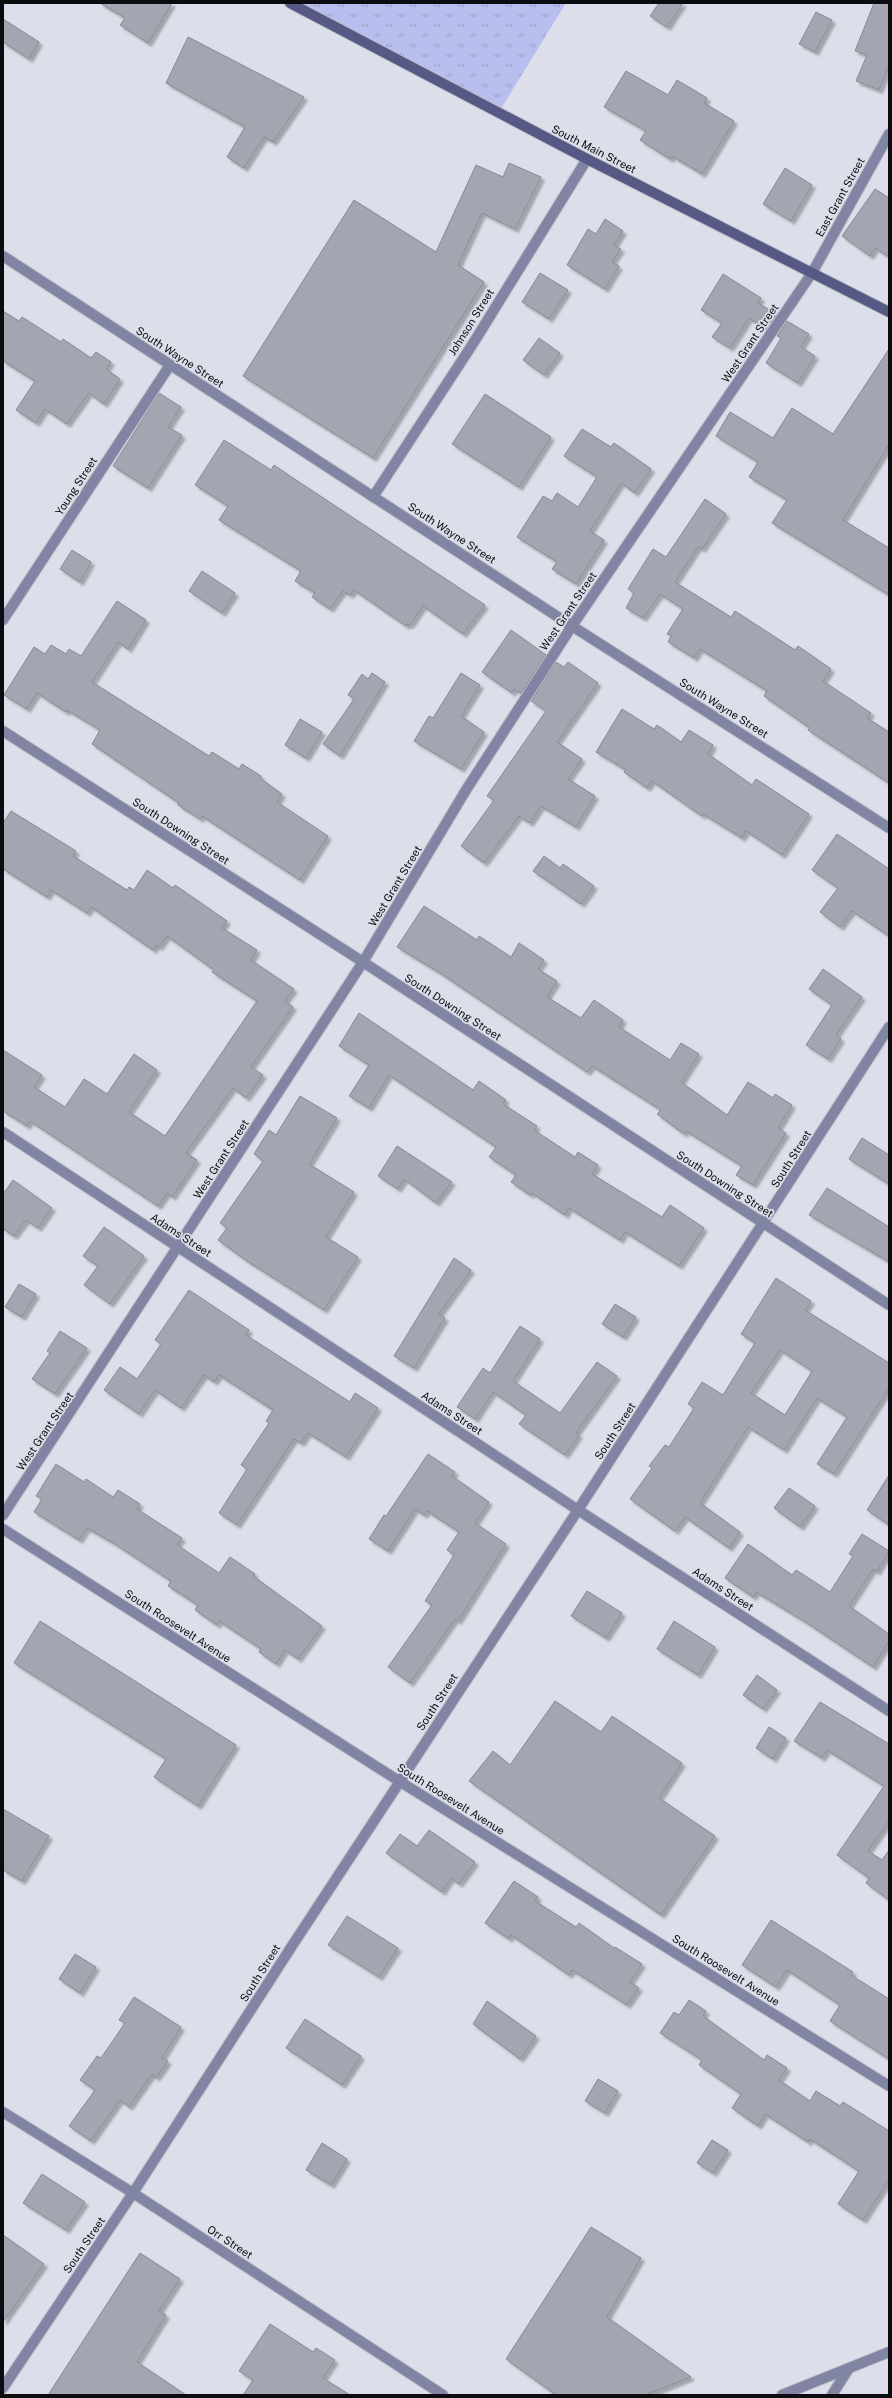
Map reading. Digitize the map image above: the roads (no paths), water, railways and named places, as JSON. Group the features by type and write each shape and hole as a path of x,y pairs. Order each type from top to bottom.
{"main road":[{"name":"South Main Street","path":"290,3 587,159 889,312"}],"street":[{"name":"East Grant Street","path":"812,273 889,134"},
{"name":"Johnson Street","path":"373,497 474,342 587,159"},
{"name":"South Wayne Street","path":"3,256 572,626 889,828"},
{"name":"West Grant Street","path":"3,1515 363,962 466,790 572,626 812,273"},
{"name":"Young Street","path":"3,620 170,365"},
{"name":"South Downing Street","path":"3,731 363,962 889,1306"},
{"name":"South Street","path":"3,2388 133,2193 399,1781 578,1510 764,1224 889,1027"},
{"name":"Adams Street","path":"3,1132 578,1510 889,1711"},
{"name":"South Roosevelt Avenue","path":"3,1529 399,1781 889,2086"},
{"name":"Orr Street","path":"3,2112 133,2193 443,2395"},
{"path":"782,2395 889,2352"},
{"path":"832,2395 849,2368"}]}
